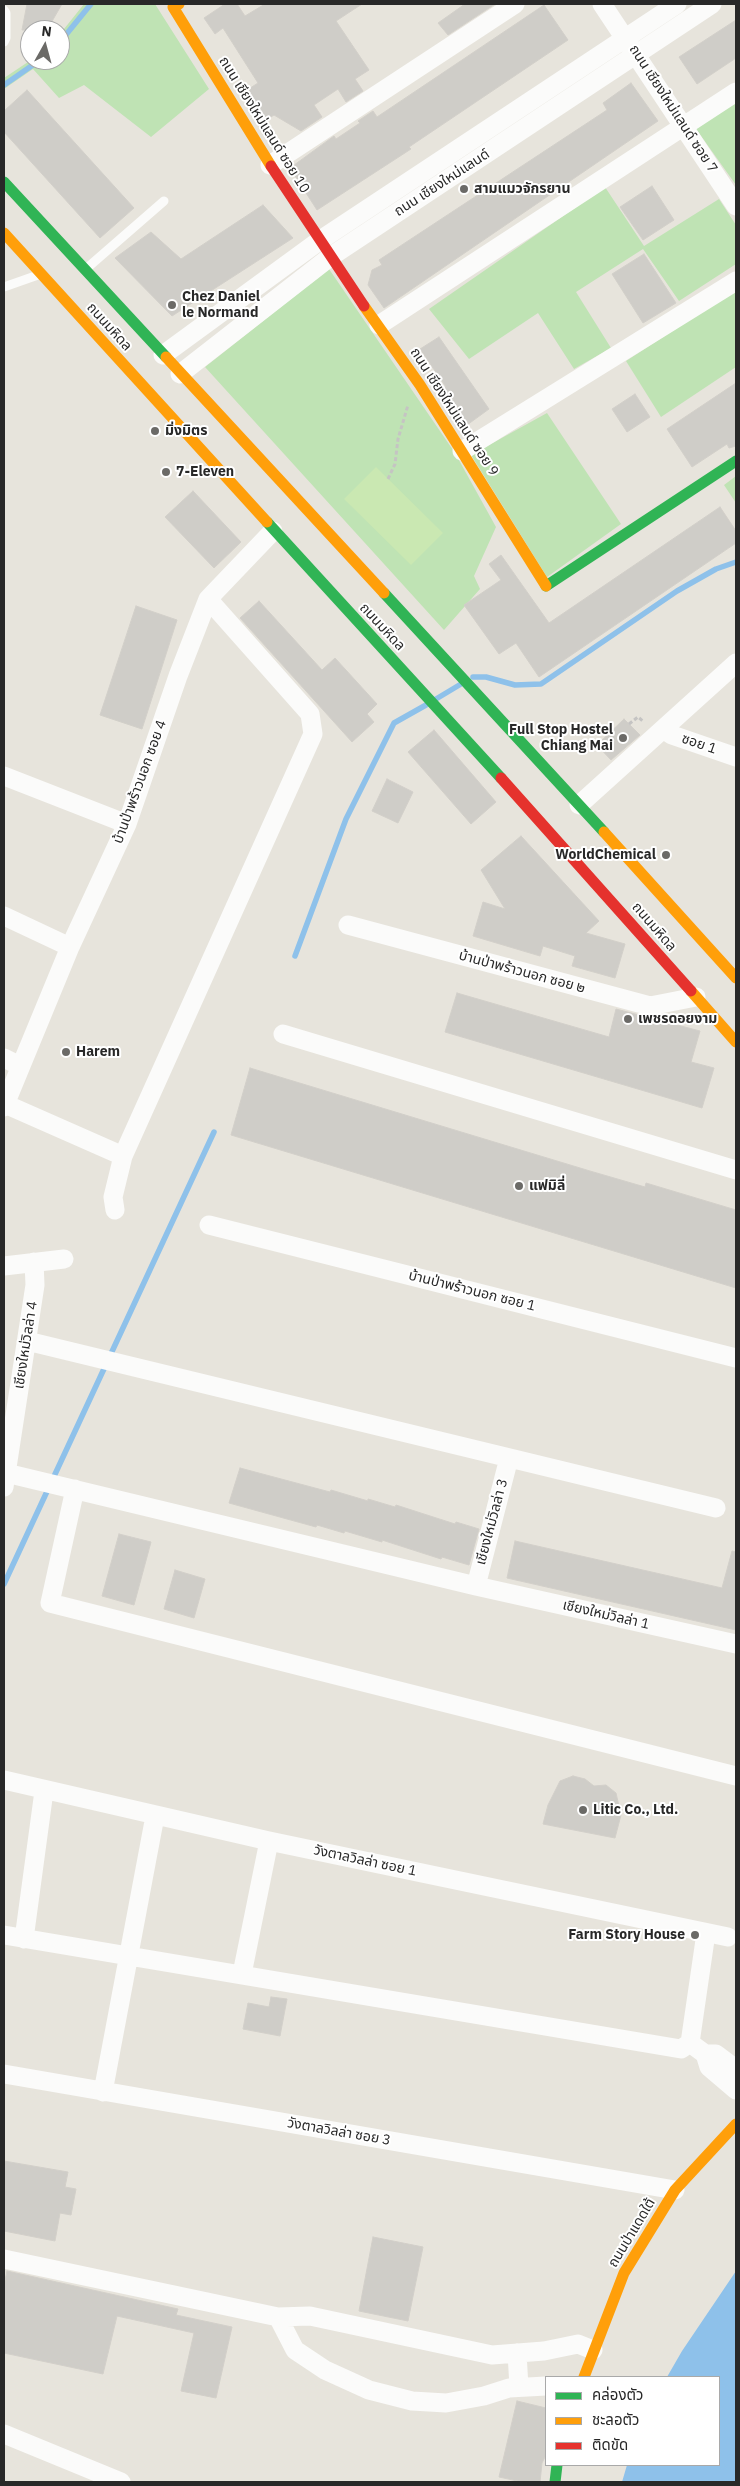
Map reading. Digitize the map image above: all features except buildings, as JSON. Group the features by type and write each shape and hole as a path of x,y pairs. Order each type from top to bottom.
{"main road":[{"name":"ถนน เชียงใหม่แลนด์ ซอย 10","path":"176,6 270,164 330,257"},
{"name":"ถนนมหิดล","path":"4,182 583,809 736,978"},
{"name":"ถนนมหิดล","path":"4,233 273,531 446,718 736,1042"},
{"name":"ถนน เชียงใหม่แลนด์ ซอย 9","path":"330,257 420,385 546,586 736,461"},
{"name":"ถนนป่าแดดใต้","path":"584,2376 624,2273 675,2190 736,2124"},
{"path":"555,2482 558,2466"}],"street":[{"path":"270,164 515,4"},
{"name":"ถนน เชียงใหม่แลนด์ ซอย 7","path":"602,4 626,37 736,206"},
{"name":"ถนน เชียงใหม่แลนด์","path":"163,355 319,241 677,4"},
{"name":"ถนน เชียงใหม่แลนด์","path":"180,374 330,257 712,4"},
{"path":"379,325 736,92"},
{"path":"462,451 736,281"},
{"name":"บ้านป่าพร้าวนอก ซอย 4","path":"123,1156 4,1106 12,1062 70,947 127,824 178,676 208,600 273,531"},
{"path":"115,1210 113,1197 123,1156 313,734 310,714 208,600"},
{"path":"668,732 736,663"},
{"path":"583,809 668,732 736,675"},
{"name":"ซอย 1","path":"668,732 736,757"},
{"path":"4,776 127,824"},
{"path":"4,916 70,947"},
{"name":"บ้านป่าพร้าวนอก ซอย ๒","path":"348,925 650,1006 696,997"},
{"path":"283,1034 736,1170"},
{"name":"บ้านป่าพร้าวนอก ซอย 1","path":"209,1225 736,1358"},
{"path":"4,1266 64,1258"},
{"name":"เชียงใหม่วิลล่า 4","path":"5,1480 35,1285 34,1262"},
{"path":"27,1341 716,1508"},
{"name":"เชียงใหม่วิลล่า 3","path":"476,1586 509,1458"},
{"name":"เชียงใหม่วิลล่า 1","path":"5,1480 51,1484 75,1489 476,1586 736,1644"},
{"path":"75,1489 50,1602 736,1776"},
{"name":"วังตาลวิลล่า ซอย 1","path":"4,1780 44,1791 269,1841 728,1937"},
{"path":"24,1939 44,1791"},
{"path":"103,2092 155,1816"},
{"path":"242,1974 269,1841"},
{"path":"692,2049 706,1933"},
{"path":"4,1935 692,2049 716,2054 736,2069"},
{"path":"692,2049 709,2067 736,2090"},
{"name":"วังตาลวิลล่า ซอย 3","path":"4,2074 675,2190"},
{"path":"4,2259 278,2317 310,2316 492,2355 544,2351 578,2344 593,2350"},
{"path":"278,2317 295,2350 325,2370 369,2390 412,2401 446,2403 519,2387 545,2386"},
{"path":"517,2353 519,2387"},
{"path":"4,2434 121,2482"}],"lane":[{"path":"4,10 6,13 6,38 4,42"},
{"path":"85,269 164,200"},
{"path":"4,287 41,274"}],"path":[{"path":"388,479 394,464 398,439 406,410 420,385"}],"green space":[{"path":"84,4 155,4 209,89 151,137 84,85 59,98 34,70 70,70 70,22"},
{"path":"20,67 20,70 32,70 4,89 4,78"},
{"path":"736,102 736,185 696,129"},
{"path":"605,187 644,246 719,199 736,225 736,264 679,301 643,249 576,292 611,348 574,369 538,313 469,359 429,309"},
{"path":"329,269 455,453 496,527 474,576 480,589 444,630 205,367"},
{"path":"736,290 736,367 661,417 626,361"},
{"path":"547,413 621,524 547,577 471,455"},
{"path":"376,467 443,533 411,565 344,499"},
{"path":"736,476 736,503 724,485"}],"water":[{"path":"736,2271 736,2482 622,2482 627,2466 720,2466 720,2376 668,2376 682,2351"}],"waterway":[{"path":"70,30 91,4"},
{"path":"4,85 26,70"},
{"path":"473,677 486,677 515,685 541,684 677,591 716,569 736,562"},
{"path":"436,699 461,684"},
{"path":"295,956 346,819 394,723 426,705"},
{"path":"4,1584 214,1132"}],"traffic: fast":[{"path":"4,182 166,357"},
{"path":"546,586 736,461"},
{"path":"267,522 501,778"},
{"path":"384,593 604,832"},
{"path":"555,2482 557,2466"}],"traffic: slow":[{"path":"179,4 173,7 271,166"},
{"path":"4,233 267,522"},
{"path":"364,306 420,385 546,586"},
{"path":"166,357 384,593"},
{"path":"604,832 736,978"},
{"path":"691,991 736,1042"},
{"path":"584,2376 624,2273 675,2190 736,2124"}],"traffic: jam":[{"path":"271,166 364,306"},
{"path":"501,778 691,991"}],"place":[{"name":"สามแมวจักรยาน","path":"464,189"},
{"name":"Chez Daniel le Normand","path":"172,305"},
{"name":"มิ่งมิตร","path":"155,431"},
{"name":"7-Eleven","path":"166,472"},
{"name":"Full Stop Hostel Chiang Mai","path":"623,738"},
{"name":"WorldChemical","path":"666,855"},
{"name":"เพชรดอยงาม","path":"628,1019"},
{"name":"Harem","path":"66,1052"},
{"name":"แฟมิลี่","path":"519,1186"},
{"name":"Litic Co., Ltd.","path":"583,1810"},
{"name":"Farm Story House","path":"695,1935"}]}
